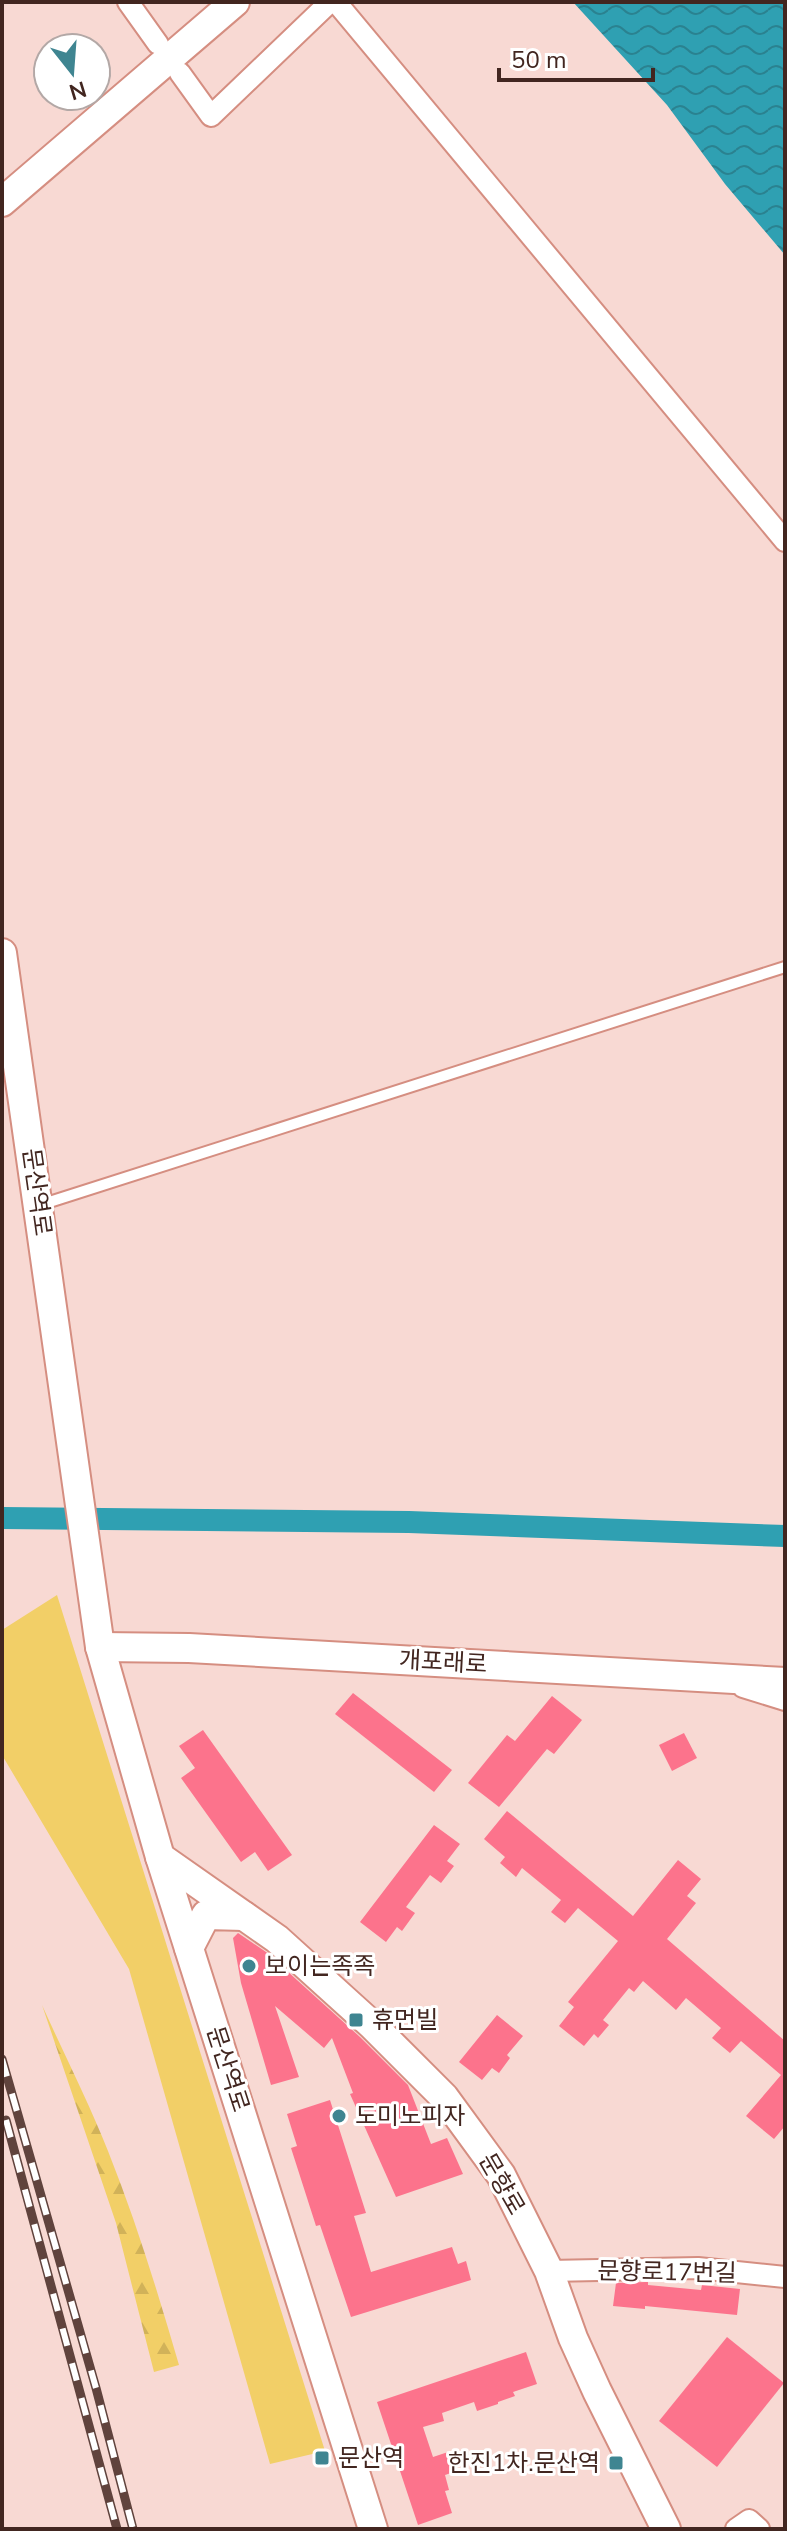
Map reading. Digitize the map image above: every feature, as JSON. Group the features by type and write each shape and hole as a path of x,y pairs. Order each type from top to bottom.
{"street":[{"path":"128,2 158,44"},
{"path":"180,73 211,116 330,2"},
{"path":"336,2 785,541"},
{"path":"2,202 224,11"},
{"name":"문산역로","path":"2,953 100,1647 160,1857 373,2529"},
{"name":"개포래로","path":"100,1647 189,1648 785,1682"},
{"path":"712,1677 785,1700"},
{"name":"문향로","path":"160,1857 277,1939 372,2025 444,2097 501,2175 549,2271 579,2351 666,2529"},
{"path":"189,1948 206,1915 244,1916"},
{"name":"문향로17번길","path":"549,2271 698,2268 785,2277"},
{"path":"736,2529 749,2520 759,2529"}],"lane":[{"path":"39,1205 785,967"}],"green space":[{"path":"57,1595 325,2451 270,2464 129,1969 2,1755 2,1630"},
{"path":"42,2005 118,2177 179,2365 154,2372 116,2223"}],"water":[{"path":"573,2 785,2 785,255 725,184 667,105"}],"building":[{"path":"353,1693 452,1770 434,1792 335,1714"},
{"path":"552,1696 582,1720 554,1754 547,1749 499,1807 468,1783 507,1735 515,1741"},
{"path":"203,1730 292,1855 268,1871 255,1852 241,1862 181,1778 195,1768 179,1746"},
{"path":"684,1733 697,1758 672,1771 659,1745"},
{"path":"507,1811 633,1916 678,1860 701,1879 687,1896 696,1903 667,1939 785,2041 785,2126 774,2139 746,2116 781,2075 741,2041 730,2053 712,2038 721,2028 686,1998 676,2010 643,1981 634,1992 629,1988 603,2020 609,2025 598,2038 594,2034 584,2046 559,2026 574,2007 568,2002 618,1941 578,1908 565,1923 551,1912 561,1900 522,1868 516,1877 500,1863 505,1857 484,1839"},
{"path":"434,1825 460,1844 447,1861 454,1866 441,1883 430,1875 406,1907 415,1913 402,1931 397,1927 386,1942 360,1922"},
{"path":"238,1933 266,1952 408,2085 431,2144 447,2138 463,2174 396,2197 350,2094 353,2093 332,2038 324,2048 275,2006 299,2077 271,2085 241,1983 233,1938"},
{"path":"497,2015 523,2036 507,2055 510,2058 499,2073 492,2068 482,2080 459,2062"},
{"path":"330,2100 366,2213 354,2216 371,2272 452,2247 458,2264 466,2261 471,2280 351,2317 320,2225 316,2226 291,2148 297,2146 287,2114"},
{"path":"648,2282 648,2285 701,2290 702,2285 740,2289 737,2315 613,2306 616,2283"},
{"path":"727,2337 784,2383 717,2467 659,2421"},
{"path":"526,2352 537,2384 513,2392 515,2396 477,2411 474,2402 442,2413 444,2421 423,2427 433,2457 451,2451 457,2471 445,2475 449,2490 445,2491 452,2513 418,2525 377,2402"}],"waterway":[{"path":"2,1518 409,1522 785,1536"}],"railway":[{"path":"2,2059 133,2529"},
{"path":"6,2120 117,2529"}],"place":[{"name":"보이는족족","path":"249,1966"},
{"name":"휴먼빌","path":"356,2020"},
{"name":"도미노피자","path":"339,2116"},
{"name":"문산역","path":"322,2458"},
{"name":"한진1차.문산역","path":"616,2463"}]}
